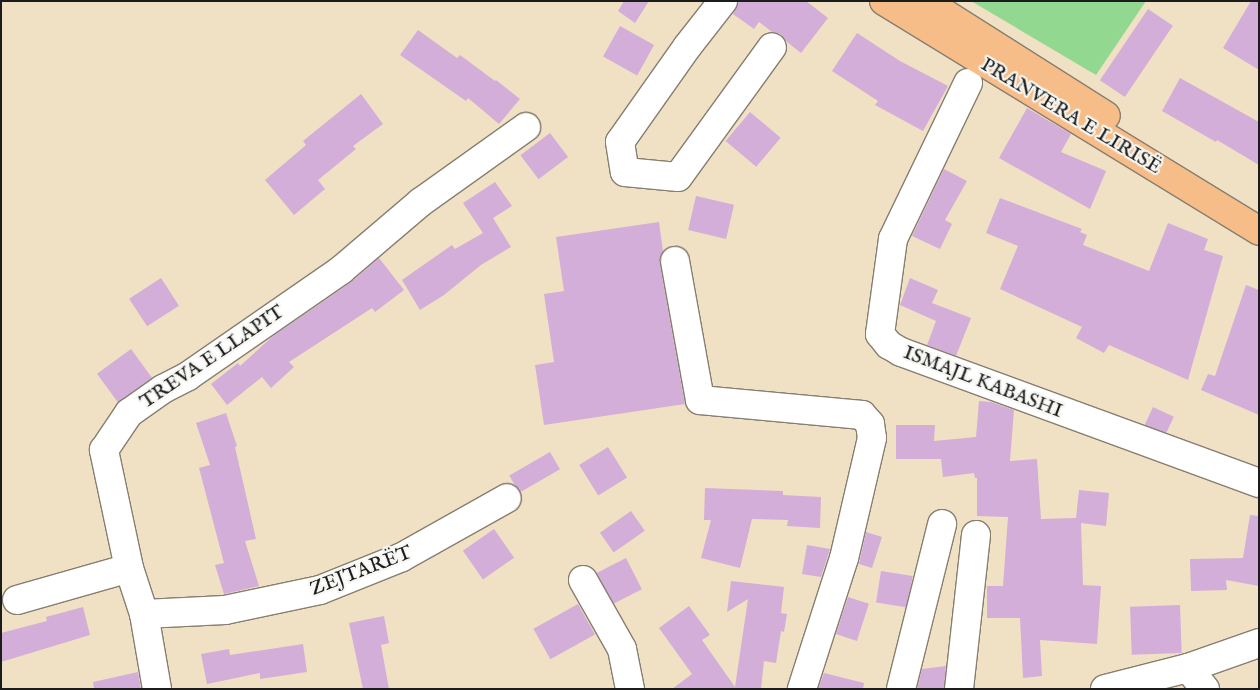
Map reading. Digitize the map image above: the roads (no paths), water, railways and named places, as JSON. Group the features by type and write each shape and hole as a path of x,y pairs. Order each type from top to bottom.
{"main road":[{"name":"PRANVERA E LIRISË","path":"884,1 1259,231"},
{"name":"PRANVERA E LIRISË","path":"925,1 1259,213"}],"street":[{"path":"723,1 687,47 620,142 625,172 678,177 772,47"},
{"name":"ISMAJL KABASHI","path":"968,83 894,239 880,334 889,345 901,352 1259,483"},
{"name":"TREVA E LLAPIT","path":"157,689 144,614 129,568 104,450 129,413 163,389 188,376 341,270 421,202 526,127"},
{"path":"675,261 700,400 862,415 870,424 872,438 844,558 802,689"},
{"name":"ZEJTARËT","path":"144,614 225,610 320,590 402,557 507,498"},
{"path":"901,689 942,524"},
{"path":"959,689 976,535"},
{"path":"17,600 129,568"},
{"path":"583,580 622,649 630,689"},
{"path":"1105,689 1188,668 1259,643"},
{"path":"1188,668 1205,689"}]}
